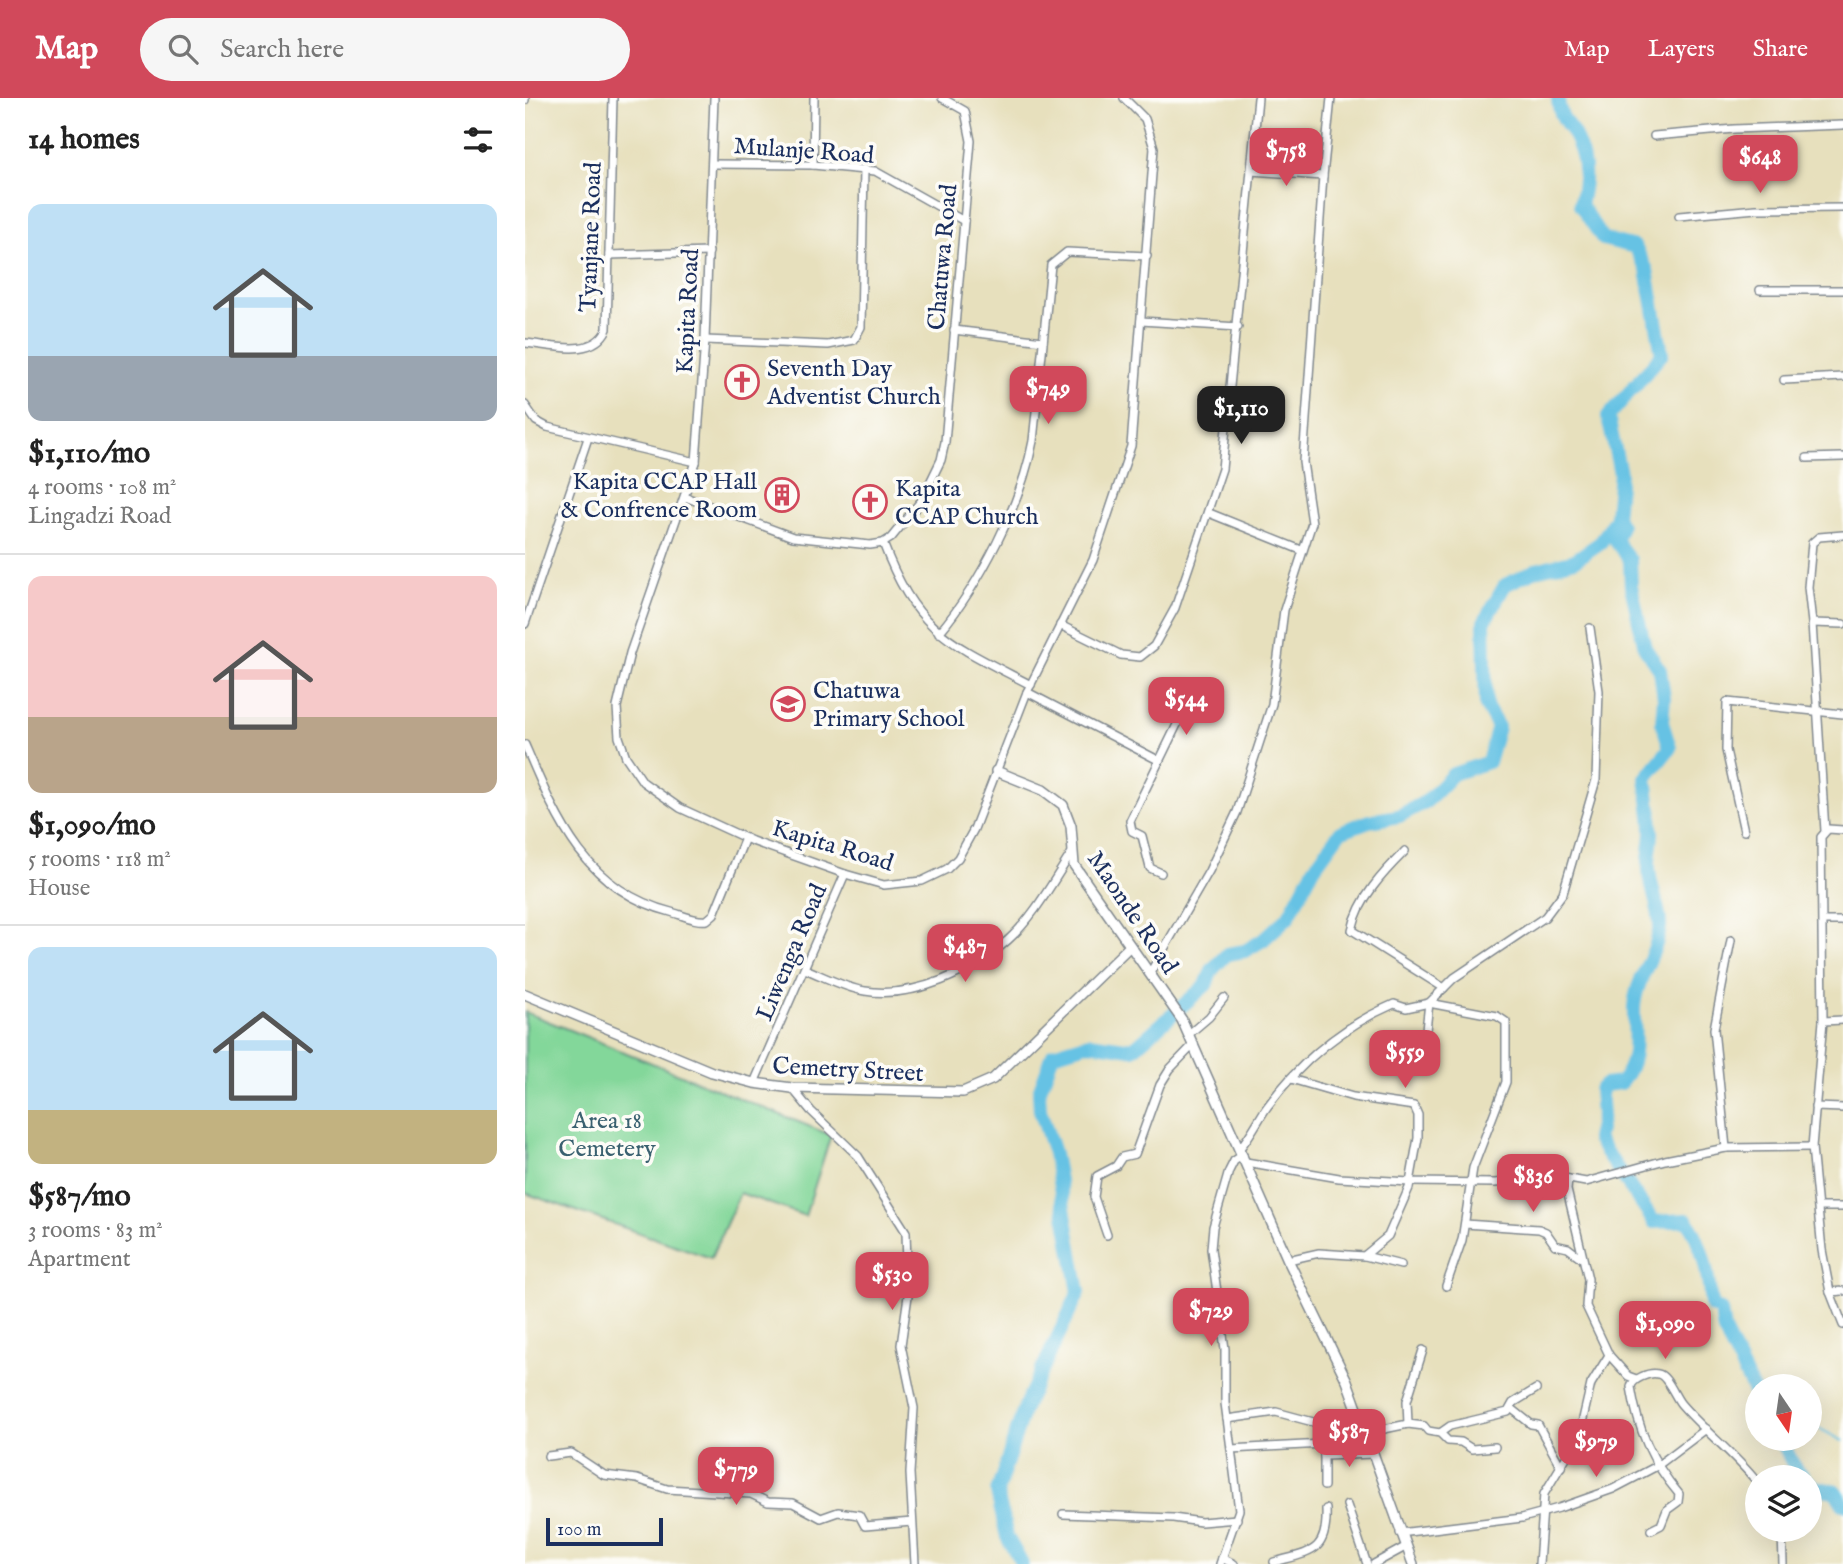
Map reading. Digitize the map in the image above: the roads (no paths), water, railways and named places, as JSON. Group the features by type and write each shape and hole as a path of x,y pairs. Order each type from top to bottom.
{"street":[{"name":"Tyanjane Road","path":"525,343 580,348 596,344 607,329 613,98"},
{"name":"Kapita Road","path":"714,98 705,340 696,462 630,653 617,708 619,737 633,769 653,792 680,808 745,838 845,874 895,886 922,881 947,869 966,845 1029,689 1093,560 1129,456 1147,256 1153,138 1145,119 1124,98"},
{"path":"813,165 814,98"},
{"name":"Chatuwa Road","path":"883,543 921,501 941,460 971,130 965,111 942,98"},
{"path":"1059,625 1131,658 1148,653 1175,608 1209,513 1227,444 1258,98"},
{"path":"1150,973 1209,871 1237,812 1272,705 1277,643 1313,515 1304,484 1303,462 1331,98"},
{"path":"1654,136 1724,129 1843,125"},
{"name":"Mulanje Road","path":"712,164 813,165 864,169 890,177 937,208 964,221"},
{"path":"705,340 828,345 855,340 860,327 864,169"},
{"path":"1251,171 1323,176"},
{"path":"1679,216 1756,209 1843,208"},
{"path":"939,633 961,603 999,535 1027,469 1033,441 1049,272 1060,255 1075,251 1147,256"},
{"path":"609,255 709,252"},
{"path":"1760,290 1843,290"},
{"path":"1141,321 1238,327"},
{"path":"954,330 1043,341"},
{"path":"1784,380 1843,377"},
{"path":"525,405 536,421 547,427 696,462"},
{"path":"525,622 588,438"},
{"path":"1807,458 1843,457"},
{"path":"685,496 793,537 870,545 883,543 904,593 939,633 1029,689 1158,760"},
{"path":"1209,513 1301,550"},
{"path":"1843,535 1819,537 1812,543 1808,587 1820,713 1819,769 1825,831 1821,848 1824,921 1823,1021 1812,1147 1820,1207 1822,1250 1830,1292 1843,1325"},
{"path":"1812,623 1843,624"},
{"path":"1423,1057 1429,1003 1444,988 1545,917 1563,893 1596,779 1599,691 1590,628"},
{"path":"1744,831 1726,750 1725,704 1729,701 1779,705 1820,713 1843,714"},
{"path":"1161,873 1150,868 1142,836 1132,831 1130,821 1188,702"},
{"path":"525,745 569,839 593,867 639,902 707,920 714,914 745,838"},
{"name":"Maonde Road","path":"996,771 1044,790 1059,799 1070,821 1074,865 1182,1020 1289,1260 1347,1381 1413,1564"},
{"path":"1825,831 1843,830"},
{"path":"1405,851 1379,878 1362,902 1352,930 1444,988"},
{"path":"805,969 868,992 891,992 931,984 976,962 1008,940 1033,911 1071,854"},
{"name":"Liwenga Road","path":"754,1083 845,874"},
{"path":"1824,921 1843,921"},
{"path":"1725,1148 1714,1029 1731,940"},
{"name":"Cemetry Street","path":"525,994 712,1072 754,1083 792,1088 951,1093 975,1089 993,1079 1130,946"},
{"path":"1189,1034 1209,1017 1224,998"},
{"path":"1234,1564 1221,1561 1239,1510 1227,1419 1225,1349 1211,1242 1229,1171 1234,1161 1243,1155 1267,1107 1309,1059 1369,1015 1394,1004 1406,1008 1429,1003 1497,1016 1506,1022 1506,1082 1469,1183 1465,1224 1447,1286"},
{"path":"1823,1021 1843,1020"},
{"path":"1107,1235 1094,1197 1097,1176 1116,1166 1122,1157 1135,1154 1160,1085 1170,1069 1194,1044"},
{"path":"1291,1079 1342,1095 1414,1106 1419,1115 1410,1182 1388,1236 1364,1256"},
{"path":"792,1088 858,1156 906,1233 908,1296 901,1345 914,1408 910,1473 915,1564"},
{"path":"1815,1107 1843,1108"},
{"path":"1243,1155 1339,1178 1469,1183 1568,1179 1597,1181 1665,1160 1725,1148 1812,1147"},
{"path":"1568,1179 1567,1189 1580,1257 1588,1279 1585,1291 1589,1315 1609,1355 1628,1376 1637,1379 1659,1374 1678,1400 1745,1467"},
{"path":"1820,1207 1843,1207"},
{"path":"1465,1224 1539,1228 1546,1232 1555,1245 1568,1248 1580,1257"},
{"path":"1289,1260 1319,1253 1364,1256 1401,1265"},
{"path":"1830,1292 1843,1291"},
{"path":"1408,1424 1407,1401 1423,1350"},
{"path":"1539,1564 1544,1494 1581,1429 1596,1373 1609,1355"},
{"path":"1637,1379 1631,1387 1638,1424 1657,1466 1679,1494 1678,1502 1667,1510 1661,1525 1651,1530"},
{"path":"1440,1433 1450,1426 1493,1418 1536,1390"},
{"path":"1511,1408 1531,1424 1538,1425 1561,1467"},
{"path":"1227,1419 1276,1412 1328,1426 1364,1429 1408,1424 1440,1433 1448,1441 1461,1441 1472,1449 1495,1447"},
{"path":"1324,1486 1323,1430 1328,1426"},
{"path":"1400,1533 1544,1512 1613,1489 1657,1466 1706,1429"},
{"path":"1231,1449 1324,1444"},
{"path":"548,1456 571,1453 604,1475 637,1479 667,1489 751,1494 768,1502 793,1503 821,1518 838,1512 859,1515 865,1526 912,1522"},
{"path":"1324,1457 1372,1454"},
{"path":"1347,1505 1367,1564"},
{"path":"1270,1563 1308,1553 1321,1544 1327,1534 1326,1509"},
{"path":"1063,1514 1173,1517 1201,1522 1237,1520"},
{"path":"1782,1542 1783,1564"},
{"path":"1374,1564 1405,1547"},
{"path":"1270,1563 1284,1564"}],"waterway":[{"path":"1022,1564 1007,1537 997,1492 1025,1406 1079,1292 1054,1153 1040,1110 1039,1092 1053,1054 1089,1043 1133,1049 1206,985 1212,970 1227,954 1245,951 1263,940 1288,917 1314,868 1340,832 1369,821 1399,816 1427,801 1453,774 1488,762 1498,727 1486,706 1484,622 1505,585 1536,570 1575,560 1601,542 1616,517 1620,473 1608,417 1662,354 1647,270 1635,247 1603,239 1580,205 1584,182 1583,159 1575,137 1563,117 1558,98"},
{"path":"1616,517 1621,526 1615,540 1630,560 1631,586 1645,648 1660,670 1664,698 1662,722 1670,748 1646,778 1652,825 1649,869 1660,920 1658,937 1638,986 1634,1007 1631,1065 1620,1083 1605,1085 1600,1090 1602,1115 1597,1139 1654,1222 1687,1220 1693,1229 1704,1261 1711,1306 1721,1311 1724,1331 1745,1374"},
{"path":"1822,1430 1843,1441"},
{"path":"1786,1451 1794,1465"},
{"path":"1822,1489 1835,1491 1843,1504"}],"place":[{"name":"Seventh Day Adventist Church","path":"742,382"},
{"name":"Kapita CCAP Hall & Confrence Room","path":"782,495"},
{"name":"Kapita CCAP Church","path":"870,502"},
{"name":"Chatuwa Primary School","path":"788,704"}],"park label":[{"name":"Area 18 Cemetery","path":"607,1134"}]}
